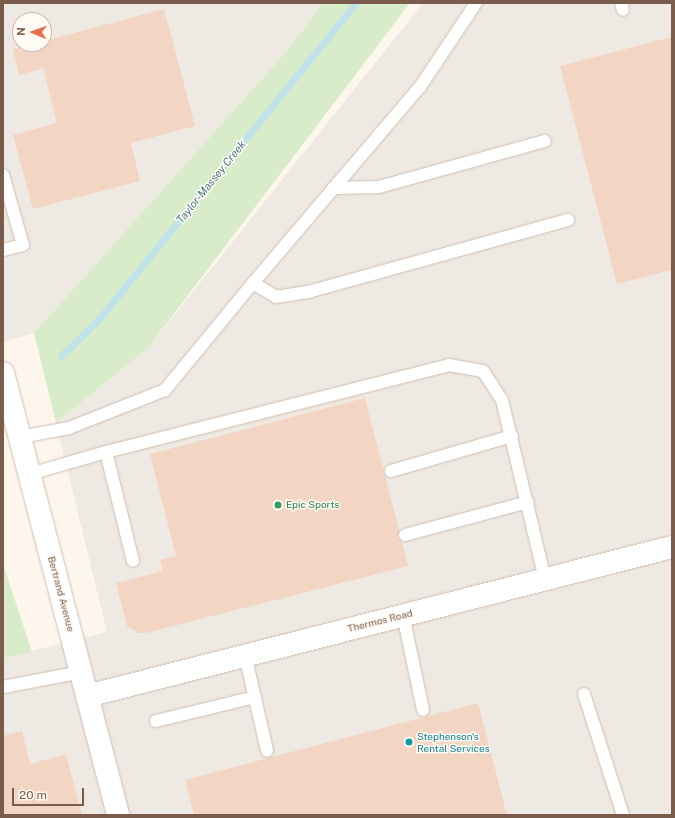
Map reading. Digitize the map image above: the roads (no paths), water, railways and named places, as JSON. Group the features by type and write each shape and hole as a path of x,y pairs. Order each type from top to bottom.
{"street":[{"name":"Bertrand Avenue","path":"3,374 82,672 118,815"},
{"name":"Thermos Road","path":"87,696 672,547"}],"lane":[{"path":"20,437 69,428 165,390 252,283 420,87 476,3"},
{"path":"333,188 379,187 545,141"},
{"path":"3,175 23,245 3,250"},
{"path":"252,283 276,297 308,292 568,220"},
{"path":"30,474 106,452 449,365 483,371 502,400 528,502 545,579"},
{"path":"391,471 512,436"},
{"path":"106,452 133,561"},
{"path":"405,535 528,502"},
{"path":"403,615 423,710"},
{"path":"245,655 267,750"},
{"path":"3,687 82,672"},
{"path":"584,694 623,815"},
{"path":"156,721 255,697"}],"waterway":[{"name":"Taylor-Massey Creek","path":"61,356 99,319 356,3"}],"place":[{"name":"Epic Sports","path":"278,505"},
{"name":"Stephenson's Rental Services","path":"409,742"}]}
